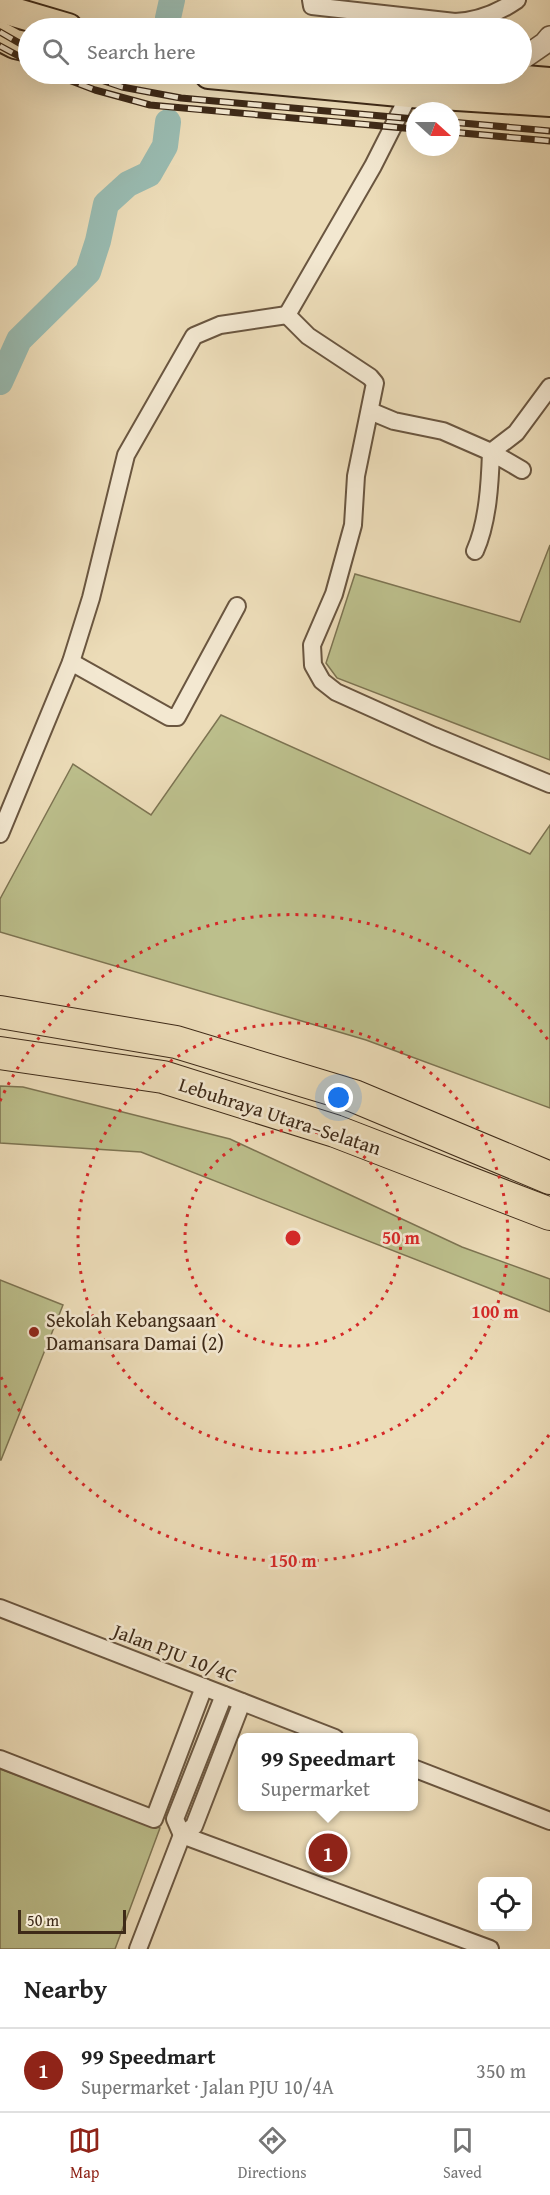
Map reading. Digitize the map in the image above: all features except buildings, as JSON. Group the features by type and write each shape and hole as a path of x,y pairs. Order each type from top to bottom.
{"highway":[{"path":"0,8 34,18"},
{"path":"0,36 18,45"},
{"path":"532,80 550,82"},
{"path":"315,84 550,102"},
{"name":"Lebuhraya Utara–Selatan","path":"0,1012 176,1042 354,1096 550,1178"},
{"name":"Lebuhraya Utara–Selatan","path":"0,1053 163,1077 335,1131 550,1214"}],"street":[{"path":"311,0 312,6 419,18"},
{"path":"478,18 494,13 517,0"},
{"path":"532,52 550,37"},
{"path":"287,315 373,166 410,93"},
{"path":"287,315 308,336 373,380 375,388 356,476 353,525 334,594 312,645 313,665 322,681 336,692 550,784"},
{"path":"0,834 71,662 91,598 126,455 194,336 220,325 287,315"},
{"path":"490,452 516,433 550,387"},
{"path":"370,411 394,421 443,431 490,452 522,470"},
{"path":"475,550 486,506 490,478 490,452"},
{"path":"71,662 169,717 177,717 237,606"},
{"name":"Jalan PJU 10/4C","path":"0,1608 324,1733"},
{"path":"0,1759 154,1819 204,1687"},
{"path":"224,1695 175,1819 182,1835 490,1949"},
{"path":"138,1949 182,1835 194,1826 242,1702"},
{"path":"418,1770 550,1821"}],"green space":[{"path":"550,545 550,760 337,678 326,663 355,574 520,622"},
{"path":"221,715 530,854 550,825 550,1108 366,1040 0,932 0,899 73,764 151,815"},
{"path":"0,1086 23,1087 230,1139 462,1247 550,1279 550,1312 141,1152 0,1143"},
{"path":"0,1280 63,1305 1,1460 0,1460"},
{"path":"0,1769 160,1828 115,1949 0,1949"}],"waterway":[{"path":"168,18 172,0"},
{"path":"0,382 19,340 88,272 106,204 128,184 149,174 165,146 168,122"}],"railway":[{"path":"0,32 18,42"},
{"path":"0,46 18,56"},
{"path":"79,84 150,105 406,128"},
{"path":"113,84 181,98 406,118"},
{"path":"460,123 550,131"},
{"path":"460,133 550,141"}],"place":[{"name":"Sekolah Kebangsaan Damansara Damai (2)","path":"34,1332"},
{"name":"99 Speedmart","path":"328,1853"}]}
